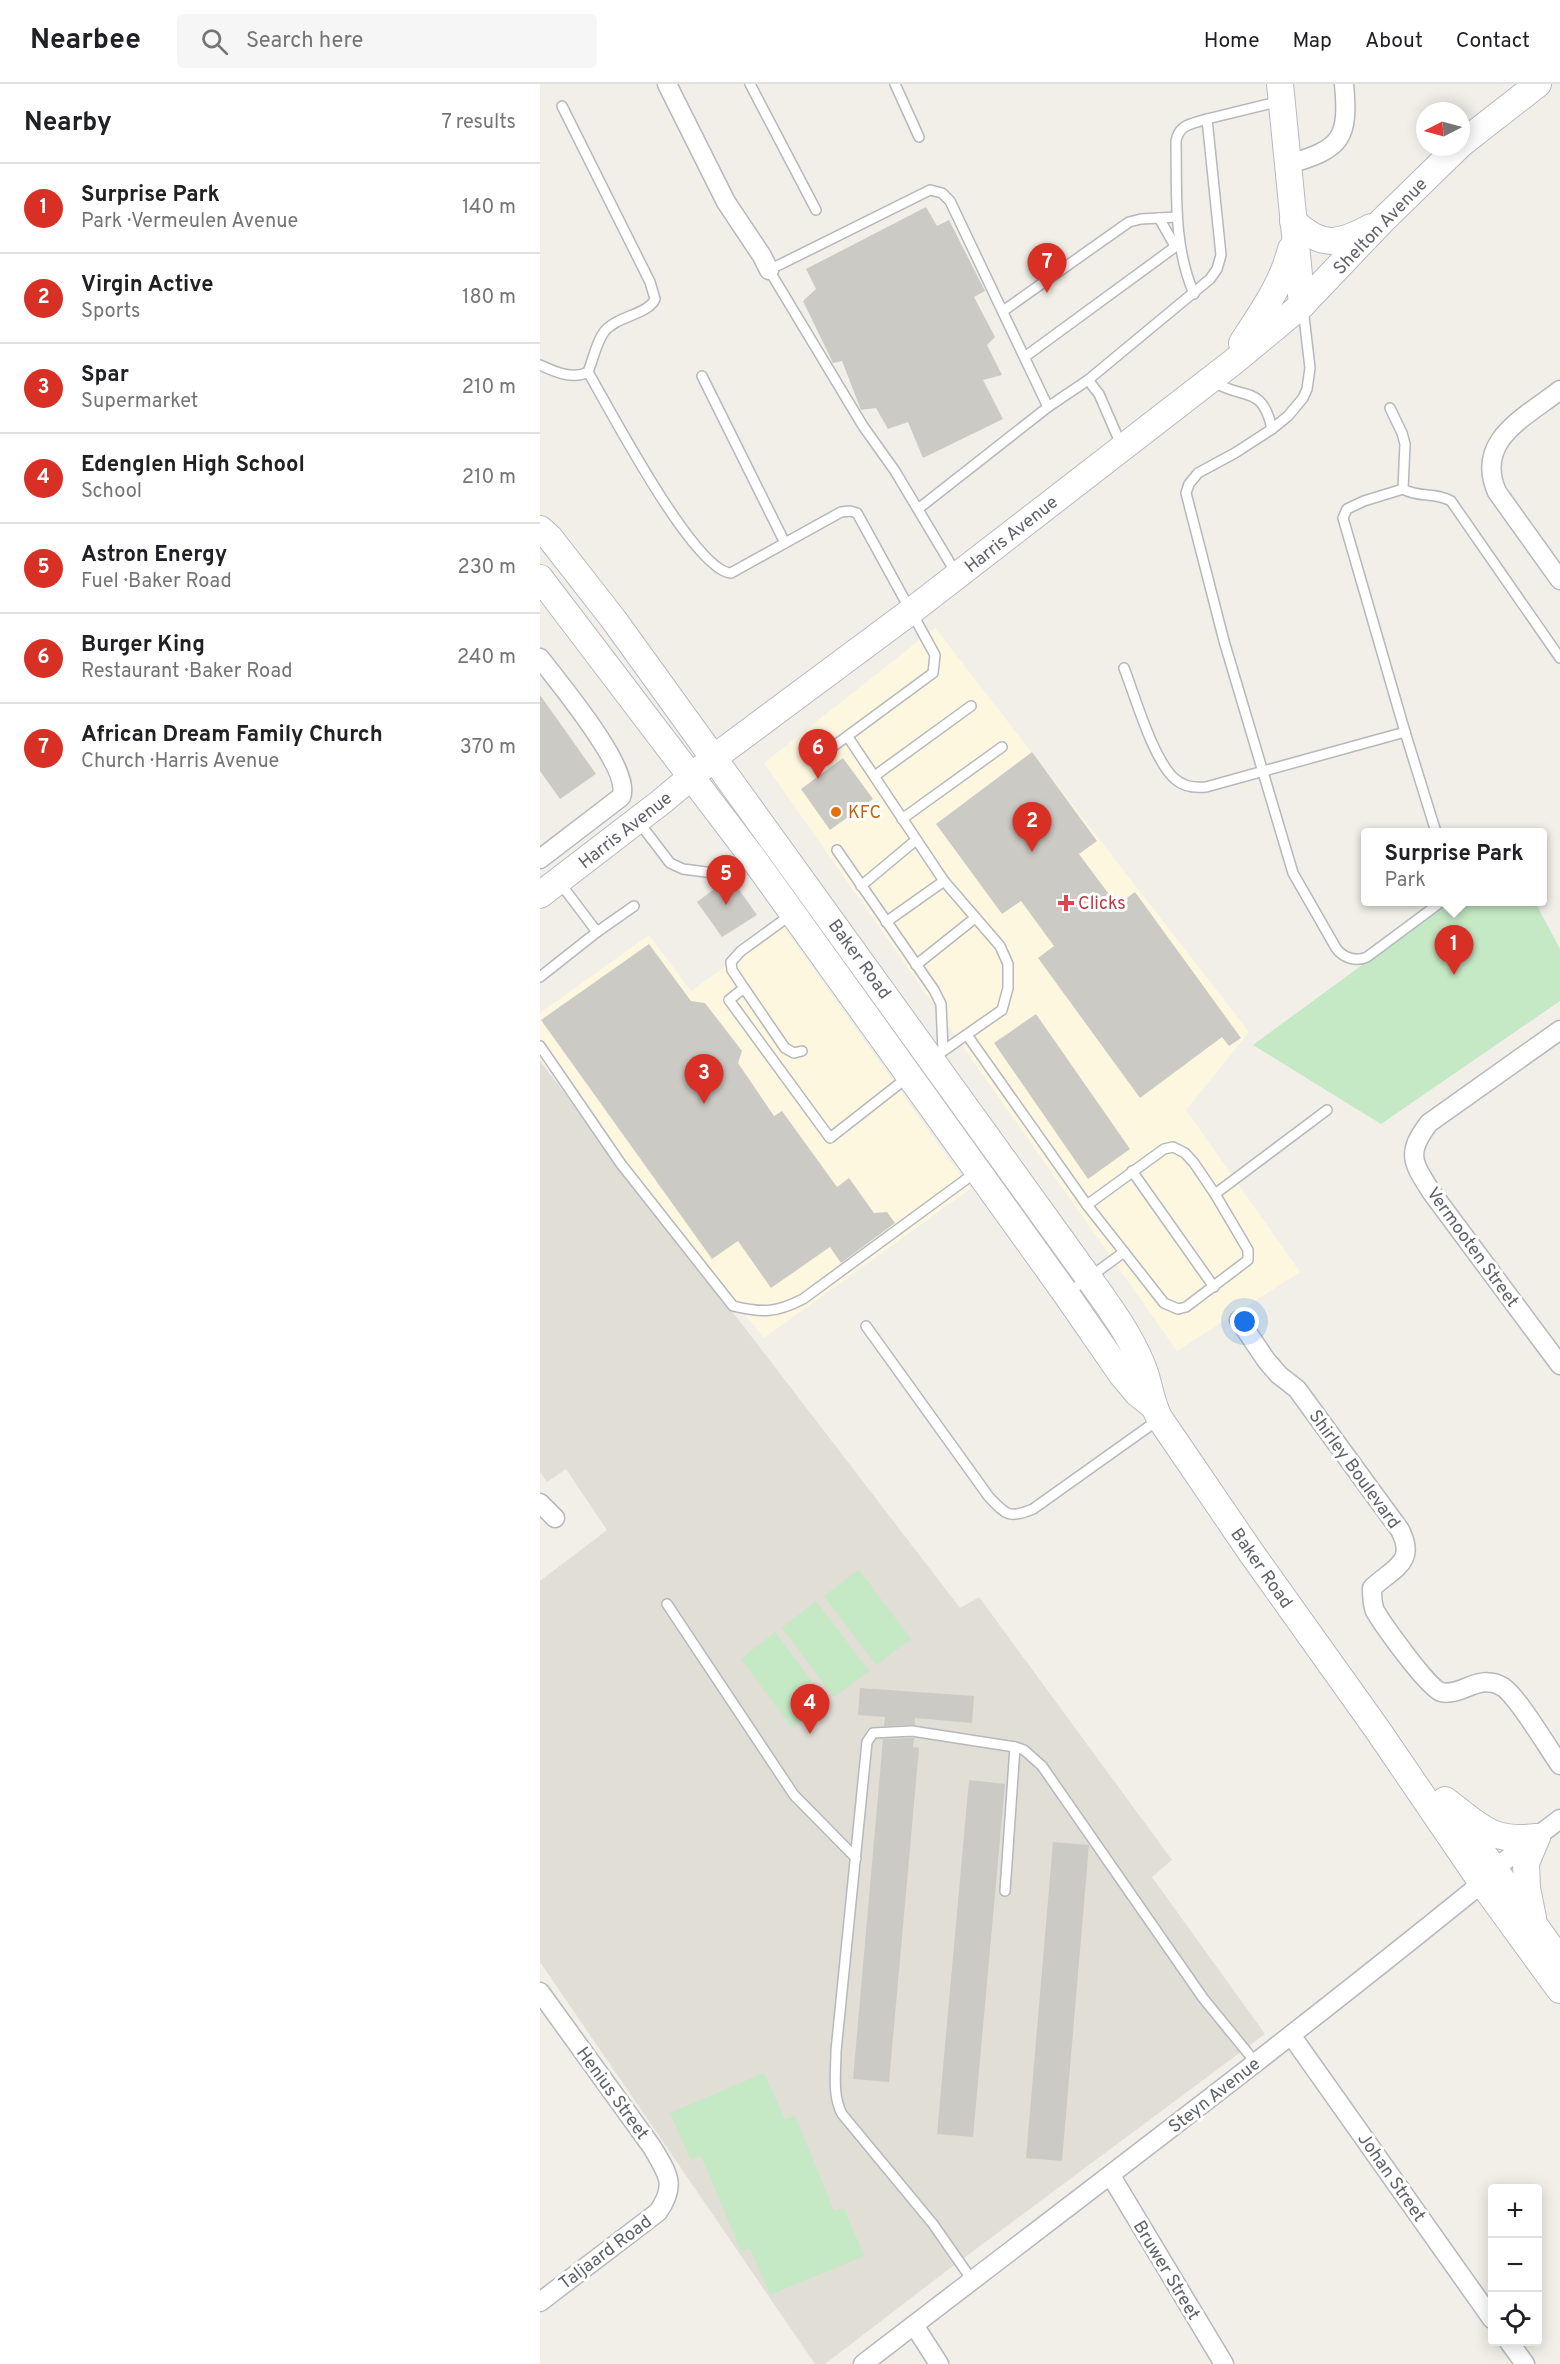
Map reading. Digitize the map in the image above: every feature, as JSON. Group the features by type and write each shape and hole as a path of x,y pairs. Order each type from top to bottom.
{"main road":[{"name":"Shelton Avenue","path":"1470,138 1538,84"},
{"path":"1281,92 1302,305"},
{"name":"Shelton Avenue","path":"1302,305 1341,267 1382,221 1450,156"},
{"path":"1293,223 1315,238 1333,242 1353,237 1382,221"},
{"path":"1233,363 1239,349 1262,315 1281,280 1291,246 1293,223"},
{"name":"Harris Avenue","path":"549,888 715,757 910,612 1233,363 1302,305"},
{"name":"Baker Road","path":"540,529 550,538 614,620 715,757 925,1064 1088,1277 1133,1347 1143,1367 1156,1412"},
{"name":"Baker Road","path":"540,578 692,776 793,913 925,1064 978,1170 1122,1376 1156,1412 1250,1551 1377,1729 1488,1876 1534,1925 1560,1961"},
{"name":"Baker Road","path":"1377,1729 1410,1751 1445,1800 1488,1876 1560,1990"},
{"path":"1445,1800 1490,1833 1515,1840 1537,1837"},
{"path":"1534,1925 1525,1873 1526,1863 1537,1837"}],"street":[{"path":"667,84 726,202 769,270"},
{"path":"1289,164 1322,153 1340,138 1345,116 1344,84"},
{"path":"1560,390 1503,434 1494,447 1490,467 1492,482 1497,492 1560,580"},
{"path":"540,658 606,746 623,789 621,797 540,859"},
{"name":"Vermooten Street","path":"1559,1363 1432,1193 1418,1171 1414,1146 1429,1123 1560,1030"},
{"name":"Shirley Boulevard","path":"1239,1320 1266,1360 1279,1375 1297,1389 1400,1530 1406,1542 1407,1556 1399,1566 1372,1588 1371,1597 1375,1609 1405,1652 1430,1685 1439,1691 1449,1693 1475,1683 1491,1683 1503,1688 1515,1699 1560,1765"},
{"path":"540,1503 555,1518"},
{"name":"Steyn Avenue","path":"863,2364 1111,2176 1340,1998 1560,1819"},
{"name":"Henius Street","path":"540,1992 652,2147 666,2170 670,2186 667,2199"},
{"name":"Johan Street","path":"1290,2035 1488,2313"},
{"name":"Bruwer Street","path":"1111,2176 1224,2364"},
{"name":"Taljaard Road","path":"540,2302 658,2212 667,2199"},
{"path":"914,2325 939,2364"},
{"path":"1512,2346 1525,2364"}],"lane":[{"path":"750,84 816,210"},
{"path":"895,84 919,137"},
{"path":"1194,294 1184,271 1177,245 1178,134 1183,126 1281,92"},
{"path":"540,365 572,376 581,376 588,372 603,333 622,318 652,305 655,295 562,106"},
{"path":"918,509 1048,407 1088,380 1210,279 1217,269 1221,255 1207,119"},
{"path":"957,575 895,471 863,426 769,270 932,190 942,193 950,201 1026,356 1048,407"},
{"path":"1003,311 1129,222 1177,217"},
{"path":"1159,218 1177,245"},
{"path":"1026,356 1177,245"},
{"path":"1302,305 1310,368 1307,389 1297,406 1272,429 1198,473 1189,484 1186,493 1201,543 1203,563 1293,873 1340,955 1357,959 1367,957 1436,906"},
{"path":"588,372 663,501 684,531 717,568 724,572 734,572 841,512 857,513 933,650 935,670 930,676 823,754"},
{"path":"702,376 785,543"},
{"path":"1088,380 1099,394 1122,448"},
{"path":"1211,380 1223,388 1258,399 1268,413 1272,429"},
{"path":"1390,408 1405,444 1403,489"},
{"path":"1435,828 1343,518 1347,509 1403,489 1415,495 1442,497 1451,501 1560,658"},
{"path":"1124,668 1151,739 1166,767 1177,781 1187,786 1206,788 1405,732"},
{"path":"876,776 971,706"},
{"path":"744,988 729,999 830,1138 925,1064 1002,1010 1009,981 1008,964 1000,946 944,880 848,737"},
{"path":"902,819 1002,747"},
{"path":"637,820 670,863 683,870 721,874 753,858"},
{"path":"861,886 916,840"},
{"path":"837,850 941,1004 925,1064"},
{"path":"886,922 944,880"},
{"path":"549,888 597,932"},
{"path":"540,977 634,906"},
{"path":"793,913 741,951 730,962 732,970 785,1048 792,1053 802,1051"},
{"path":"916,965 975,918"},
{"path":"967,1035 1087,1205 1164,1303 1171,1308 1186,1307 1246,1264 1249,1255 1241,1237 1215,1194 1182,1151 1173,1148 1164,1149 1087,1205"},
{"path":"540,1046 621,1164 733,1306 758,1312 773,1311 788,1307 803,1299 978,1170"},
{"path":"1215,1194 1255,1162 1328,1110"},
{"path":"1132,1171 1214,1287"},
{"path":"1066,1294 1124,1252"},
{"path":"866,1326 989,1497 1005,1513 1020,1514 1033,1509 1156,1412"},
{"path":"667,1604 794,1795 856,1858"},
{"path":"972,2280 933,2224 842,2114 835,2090 836,2051 867,1742 873,1733 912,1731 1024,1750 1042,1766 1203,1998 1256,2063"},
{"path":"1005,1891 1015,1747"}],"shaded area":[{"path":"935,628 1249,1032 1186,1110 1300,1272 1177,1351 764,763"},
{"path":"782,925 970,1189 764,1338 540,1059 540,1013 649,935 691,991"},
{"path":"540,1061 960,1608 979,1597 1172,1860 1152,1877 1265,2034 825,2364 815,2364 540,1962 540,1581 607,1530 566,1469 547,1482 540,1472"}],"green space":[{"path":"1443,906 1537,906 1560,949 1560,1001 1381,1124 1253,1045"},
{"path":"859,1570 911,1639 876,1665 824,1596"},
{"path":"816,1601 869,1671 834,1697 782,1628"},
{"path":"775,1632 827,1702 792,1728 741,1659"},
{"path":"764,2073 785,2120 795,2116 834,2211 844,2208 864,2256 770,2295 750,2248 741,2251 701,2156 691,2160 670,2113"}],"building":[{"path":"926,207 937,226 949,220 985,291 974,297 995,337 987,345 1002,375 983,380 1003,419 923,458 908,422 888,429 876,408 861,410 842,361 833,363 803,301 816,289 806,269"},
{"path":"540,695 596,774 560,799 540,771"},
{"path":"1032,752 1097,841 1079,854 1117,905 1135,892 1241,1038 1229,1046 1222,1037 1140,1098 1038,958 1054,946 1021,901 1002,914 936,824"},
{"path":"843,758 873,799 830,830 801,789"},
{"path":"730,877 757,915 722,937 697,902"},
{"path":"649,944 691,1001 705,1003 742,1051 738,1063 774,1116 782,1111 837,1187 849,1178 874,1213 887,1212 895,1223 841,1263 830,1247 771,1288 738,1241 712,1259 541,1020"},
{"path":"1036,1014 1130,1149 1088,1179 994,1043"},
{"path":"860,1688 974,1696 972,1723 915,1718 915,1725 884,1726 885,1717 858,1715"},
{"path":"914,1738 913,1747 919,1748 889,2082 853,2079 883,1739"},
{"path":"969,1780 1005,1784 973,2137 937,2134"},
{"path":"1053,1842 1089,1845 1062,2161 1026,2158"}],"place":[{"name":"African Dream Family Church","path":"1047,293"},
{"name":"Burger King","path":"818,779"},
{"name":"KFC","path":"836,812"},
{"name":"Virgin Active","path":"1032,852"},
{"name":"Clicks","path":"1066,903"},
{"name":"Astron Energy","path":"726,905"},
{"name":"Surprise Park","path":"1454,975"},
{"name":"Spar","path":"704,1104"},
{"name":"Edenglen High School","path":"810,1734"}]}
